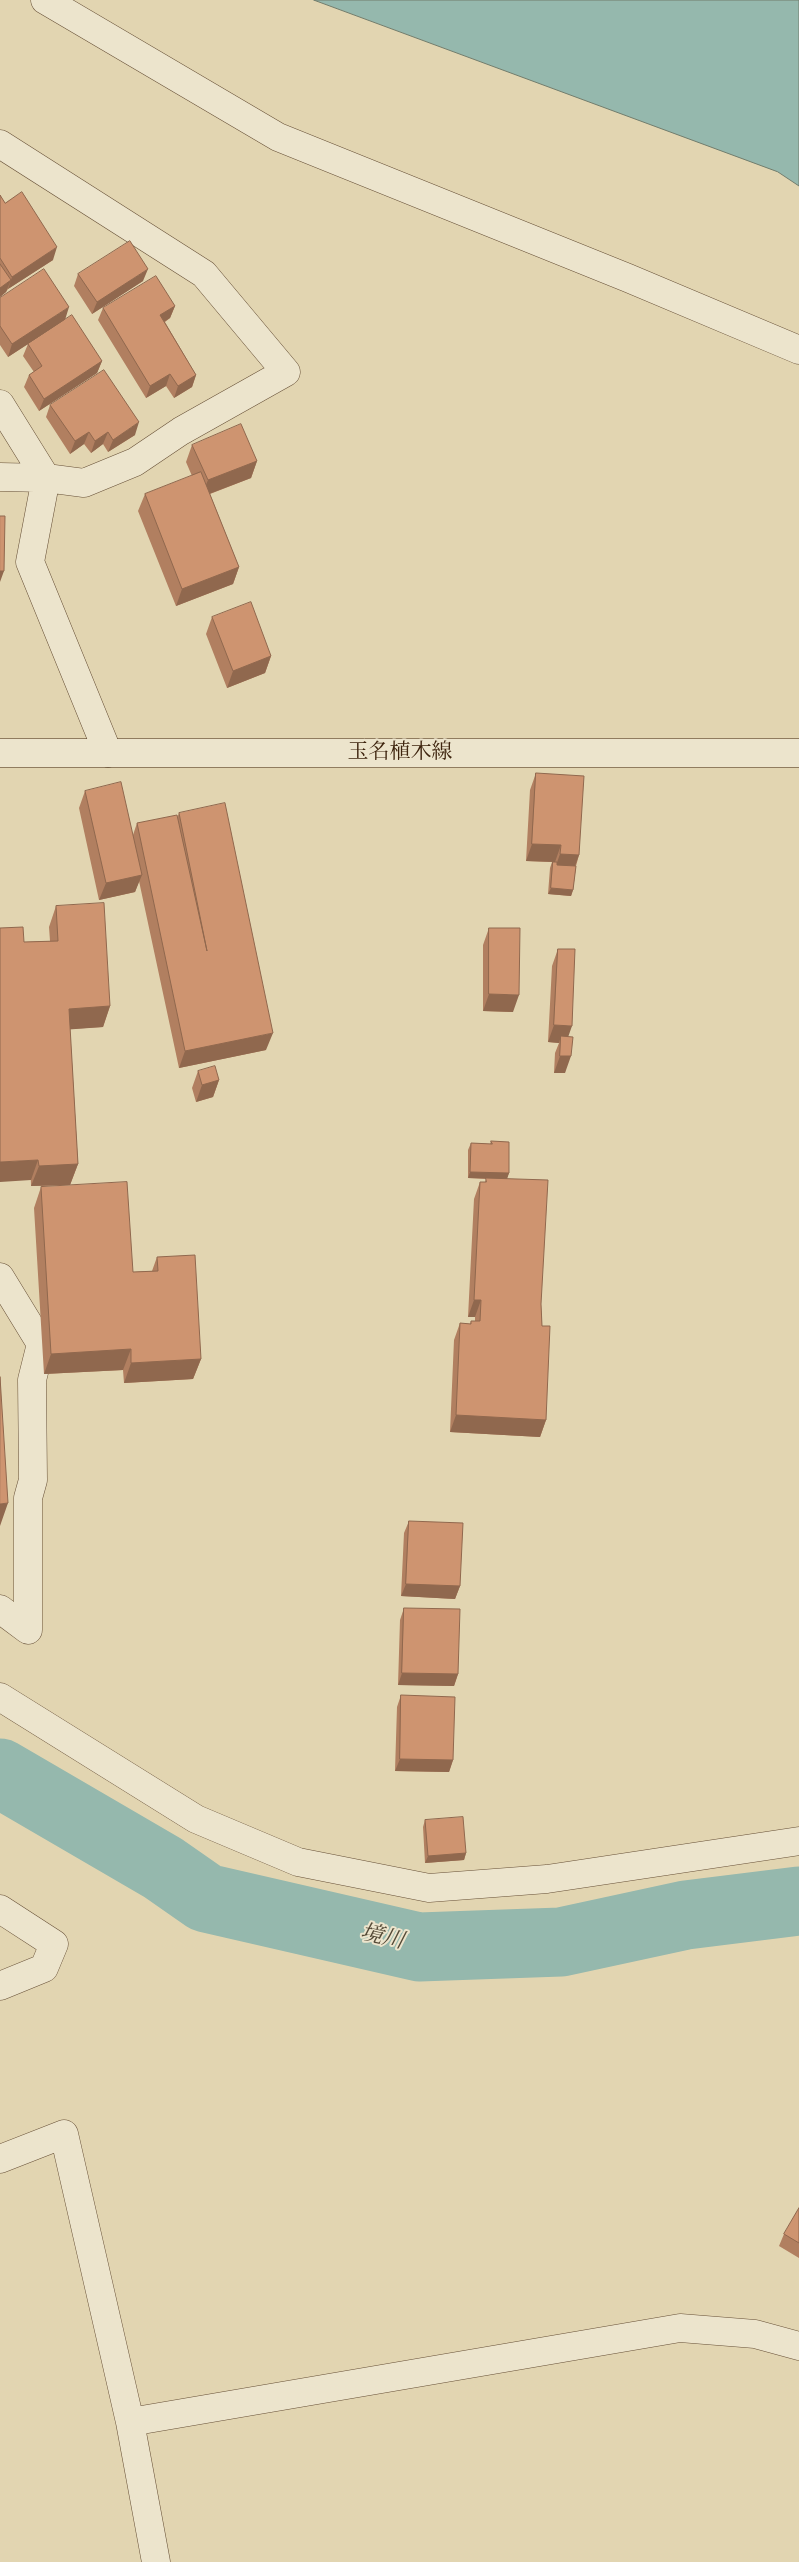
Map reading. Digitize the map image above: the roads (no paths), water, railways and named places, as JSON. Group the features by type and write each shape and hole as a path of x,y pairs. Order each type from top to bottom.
{"street":[{"path":"45,0 278,137 628,278 799,350"},
{"path":"0,144 204,274 286,372 181,431 135,462 84,483 46,478 0,477"},
{"path":"0,404 46,478 30,562 108,753"},
{"name":"玉名植木線","path":"0,753 799,753"},
{"path":"0,1277 41,1344 32,1380 33,1480 28,1498 28,1630 0,1610"},
{"path":"0,1697 196,1820 298,1862 429,1888 547,1879 799,1841"},
{"path":"0,1909 54,1944 44,1968 0,1986"},
{"path":"0,2159 64,2134 130,2422 156,2562"},
{"path":"130,2422 680,2328 755,2334 799,2346"}],"water":[{"path":"314,0 799,0 799,186 778,172"}],"waterway":[{"name":"境川","path":"0,1773 163,1868 206,1898 419,1947 561,1942 686,1915 799,1901"}]}
